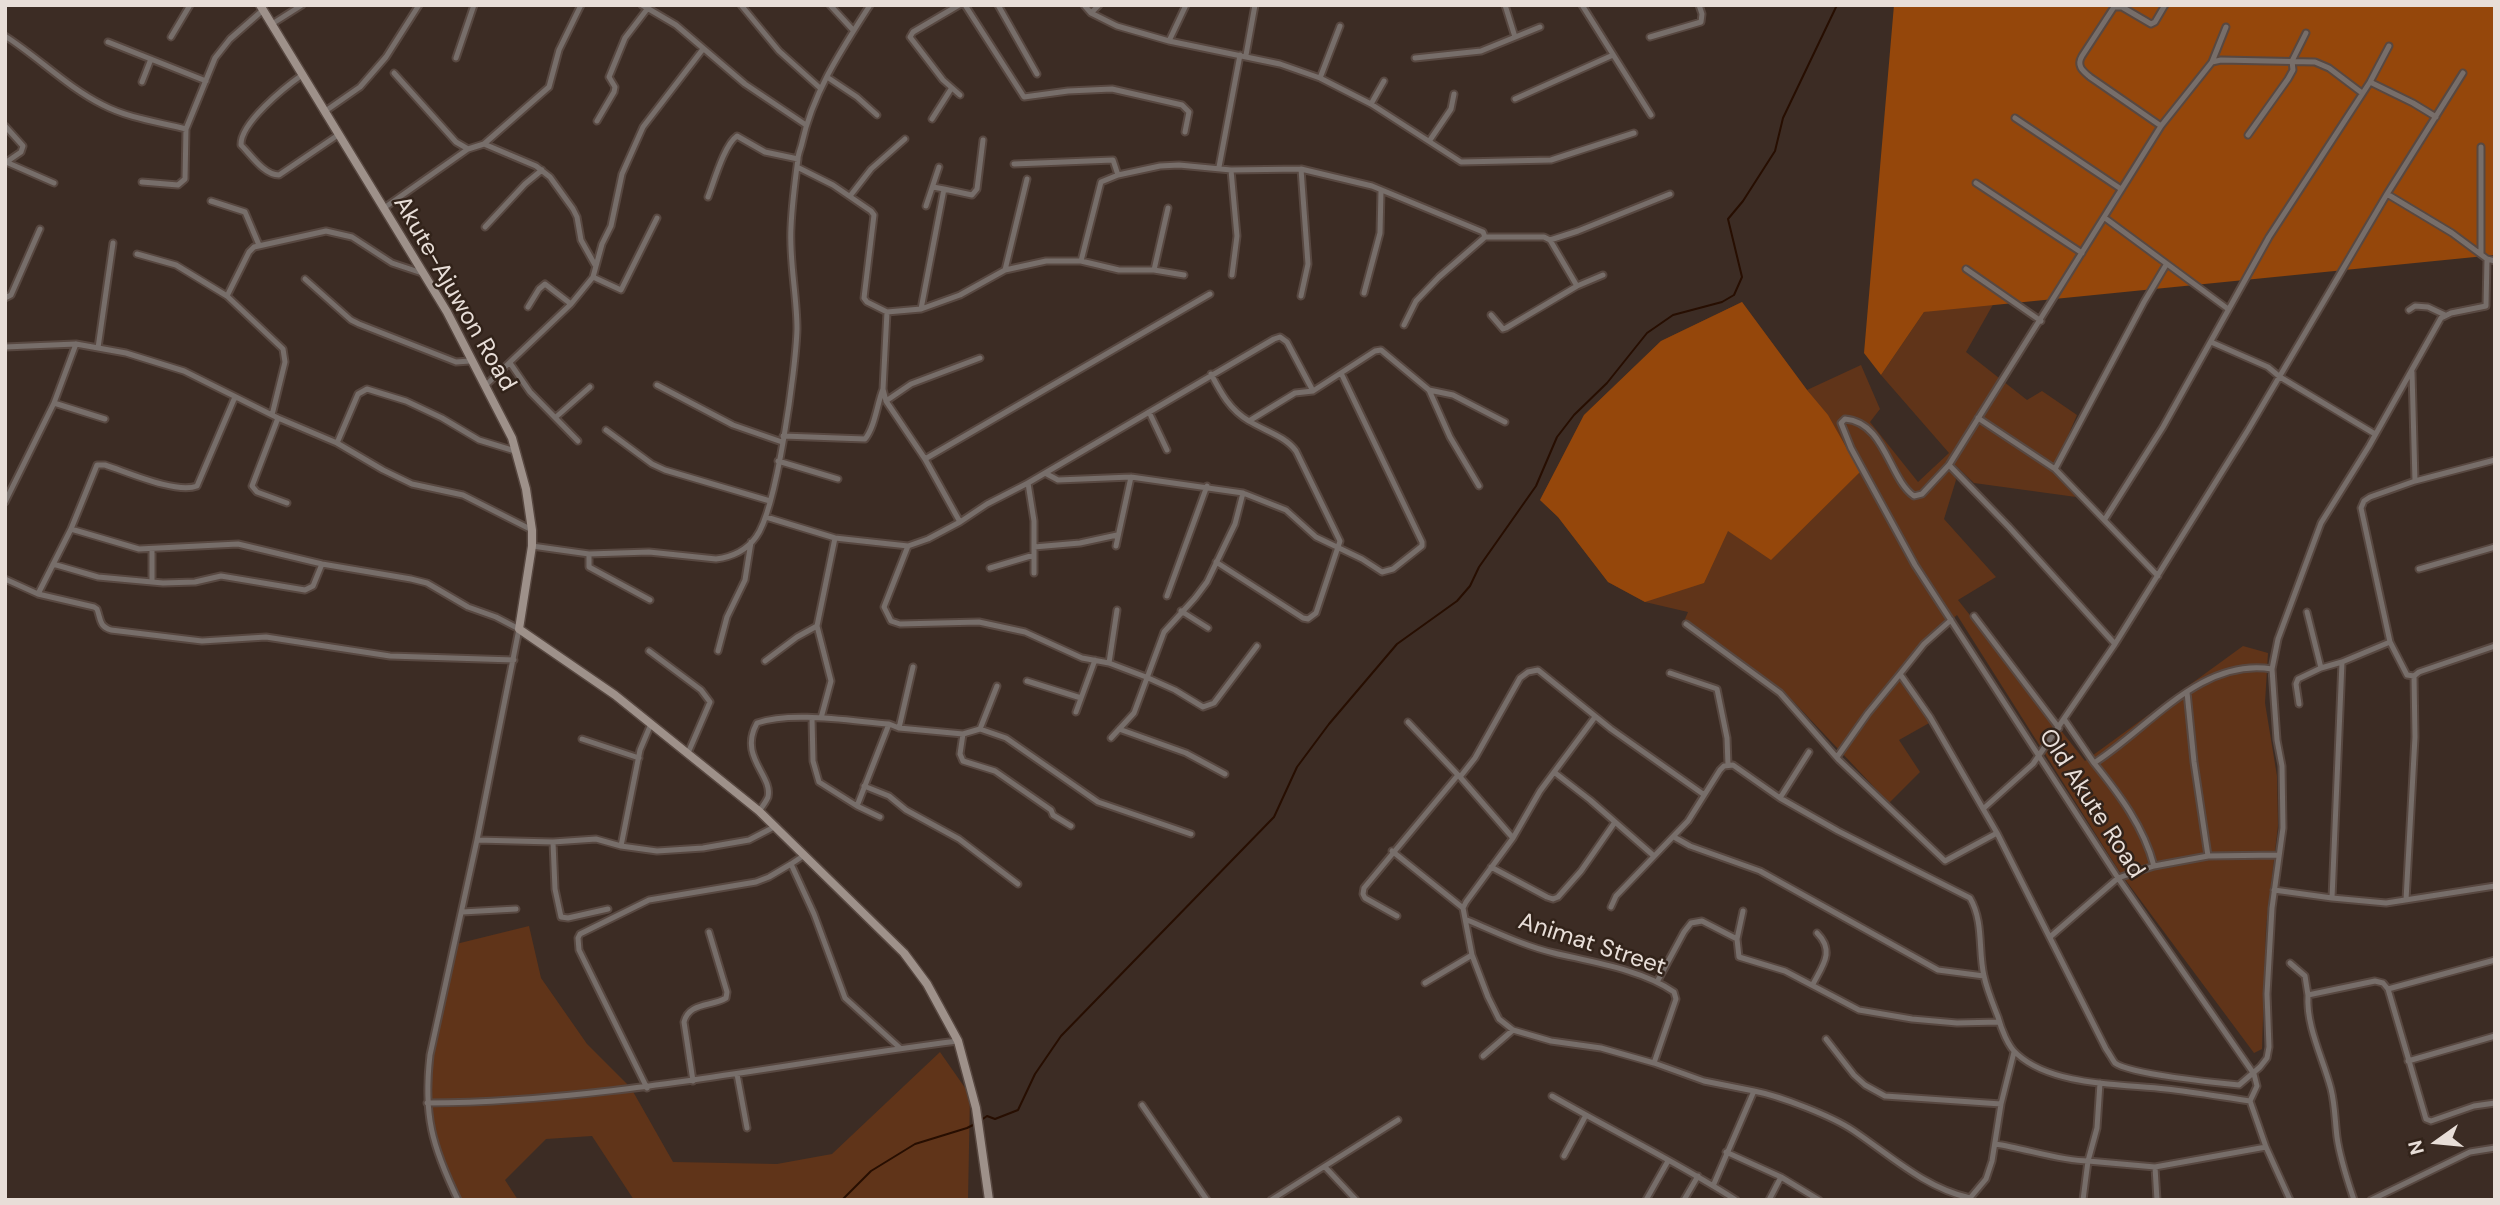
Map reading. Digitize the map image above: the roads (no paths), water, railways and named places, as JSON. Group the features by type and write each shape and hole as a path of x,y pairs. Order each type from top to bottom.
{"main road":[{"name":"Akute-Ajuwon Road","path":"261,8 447,312 512,438 526,489 532,530 519,629"},
{"path":"519,629 615,695 759,811 904,953 927,984 958,1041 976,1108 989,1200"}],"street":[{"path":"170,37 190,5"},
{"path":"272,24 302,5"},
{"path":"324,112 360,87 386,57 419,5"},
{"path":"456,58 474,5"},
{"path":"384,208 468,149 484,144 549,87 559,50 581,5"},
{"path":"741,5 779,51 820,88"},
{"path":"830,5 853,30"},
{"path":"532,546 589,554 649,552 716,559 734,555 751,542 766,517 770,501 783,439 797,329 791,229 798,159 806,125 820,88 870,5"},
{"path":"958,5 913,32 910,37 951,89 960,95"},
{"path":"965,5 1024,97 1112,89 1186,107 1189,112 1185,132"},
{"path":"998,5 1037,74"},
{"path":"1084,5 1091,13 1117,26 1169,41 1280,64 1320,78 1371,104 1461,162 1551,160 1634,133"},
{"path":"1091,13 1099,5"},
{"path":"1169,41 1186,5"},
{"path":"1219,167 1255,5"},
{"path":"1505,5 1515,37"},
{"path":"1582,5 1651,115"},
{"path":"1650,37 1701,22 1699,5"},
{"path":"2161,126 2090,77 2079,64 2114,7 2122,7 2151,24 2165,5"},
{"path":"597,121 614,92 615,87 609,77 625,38 648,7 684,31 754,90 806,125"},
{"path":"142,182 182,184 186,129 215,58 261,8"},
{"path":"1320,78 1340,26"},
{"path":"1415,58 1481,51 1540,27"},
{"path":"2115,644 2009,527 1949,466 2161,126 2212,62 2226,27"},
{"path":"2248,135 2288,79 2293,69 2292,61 2306,33"},
{"path":"5,36 103,105 131,116 186,129"},
{"path":"108,42 206,81"},
{"path":"2105,519 2163,427 2269,237 2370,82 2389,46"},
{"path":"486,385 571,304 593,276 611,226 622,174 643,127 703,49"},
{"path":"1515,100 1613,55"},
{"path":"142,82 152,59"},
{"path":"2212,62 2292,61 2322,64 2362,93"},
{"path":"394,73 456,142 468,149"},
{"path":"1983,809 2028,770 2115,644 2463,73"},
{"path":"302,75 280,92 246,129 241,145 267,172 279,175 338,135"},
{"path":"827,77 858,97 877,115"},
{"path":"1371,104 1384,81"},
{"path":"2370,82 2435,117"},
{"path":"932,119 951,89"},
{"path":"1430,141 1451,109 1454,94"},
{"path":"2015,118 2122,189"},
{"path":"5,126 23,146 21,152 5,163"},
{"path":"708,197 733,138 737,136 765,152 798,159"},
{"path":"850,196 871,169 905,139"},
{"path":"933,187 972,195 977,189 983,140"},
{"path":"484,144 542,170 573,209 581,240 595,265"},
{"path":"2481,147 2481,254"},
{"path":"1014,164 1113,160 1118,175"},
{"path":"5,163 54,183"},
{"path":"1081,261 1101,182 1118,175 1160,166 1219,167 1231,170 1301,169 1363,184 1483,232 1485,237"},
{"path":"799,167 871,211 875,219 867,259 864,298 867,303 887,312 921,309 960,295 1005,270 1046,261 1081,261 1119,270 1184,275"},
{"path":"926,206 939,167"},
{"path":"1301,169 1308,264 1301,296"},
{"path":"485,227 524,184 542,170"},
{"path":"1231,170 1237,236 1232,275"},
{"path":"1005,270 1027,179"},
{"path":"1976,183 2082,253"},
{"path":"921,309 944,189"},
{"path":"1364,293 1380,233 1381,191"},
{"path":"1550,240 1670,194"},
{"path":"2387,194 2452,233 2487,260 2495,261"},
{"path":"211,201 245,212 259,245"},
{"path":"1154,271 1168,208"},
{"path":"593,276 621,290 657,218"},
{"path":"2105,218 2228,309"},
{"path":"5,298 11,295 40,229"},
{"path":"227,296 249,252 259,245 326,231 352,237 392,263 422,273"},
{"path":"1404,325 1416,301 1485,237 1544,237 1550,240 1577,286"},
{"path":"97,348 113,243"},
{"path":"137,254 176,265 227,296 283,349 286,355 275,417 252,486 257,492 287,503"},
{"path":"2409,310 2415,306 2428,307 2445,315 2486,306 2487,260"},
{"path":"2055,469 2166,265"},
{"path":"1966,269 2041,321"},
{"path":"1491,315 1503,329 1506,328 1577,286 1603,275"},
{"path":"305,279 359,324 456,362 470,361"},
{"path":"528,307 545,284 571,304"},
{"path":"925,458 1210,294"},
{"path":"887,312 883,389 886,401 925,458 960,522"},
{"path":"1900,674 1930,717 1997,833 2095,1028 2116,1063 2127,1068 2239,1085 2255,1074 2267,1059 2269,1046 2267,994 2274,890 2283,828 2282,766 2277,740 2272,669 2286,615 2321,523 2445,315"},
{"path":"766,517 835,538 908,546 960,522 1211,374 1280,337 1287,342 1313,391"},
{"path":"2211,342 2268,367 2280,377 2375,434"},
{"path":"5,502 54,403 76,344"},
{"path":"5,346 76,344 126,353 184,371 275,417 337,443 412,484 463,495 532,530"},
{"path":"1249,421 1295,393 1313,391 1375,351 1381,351 1429,390 1451,437 1479,486"},
{"path":"886,401 911,384 980,358"},
{"path":"510,363 530,392 578,442"},
{"path":"2412,369 2415,481"},
{"path":"1045,473 1058,480 1131,477 1243,493 1286,510 1316,537 1362,559 1382,572 1393,569 1422,546 1422,542 1341,373"},
{"path":"1211,374 1231,407 1249,421 1285,440 1296,451 1340,541 1316,613 1308,619 1216,562"},
{"path":"657,384 733,425 783,439 865,439 872,432 875,410 883,389"},
{"path":"556,417 590,387"},
{"path":"337,443 358,394 367,389 406,401 479,440 514,451"},
{"path":"1429,390 1452,395 1505,422"},
{"path":"38,594 71,529 97,465 105,465 164,484 187,488 197,486 235,397"},
{"path":"54,403 105,419"},
{"path":"1149,412 1167,450"},
{"path":"1978,418 2055,469 2158,576"},
{"name":"Old Akute Road","path":"1949,466 1922,494 1913,496 1905,489 1891,462 1866,426 1857,420 1845,419 1841,423 1898,537 2118,878 2255,1074"},
{"path":"606,430 652,464 665,470 770,501"},
{"path":"2495,460 2370,496 2361,508 2390,642 2407,676 2414,676 2495,646"},
{"path":"778,461 838,479"},
{"path":"1116,546 1131,477"},
{"path":"1028,482 1034,521 1034,573"},
{"path":"1167,596 1207,486"},
{"path":"1111,738 1134,713 1164,632 1195,598 1216,562 1235,524 1243,493"},
{"path":"71,529 139,549 238,544 322,564 427,583 468,607 519,629 477,841 430,1055 427,1103 432,1136 458,1200"},
{"path":"1034,547 1080,543 1117,535"},
{"path":"821,718 831,681 817,626 835,538"},
{"path":"718,650 727,617 745,580 751,542"},
{"path":"908,546 884,607 891,621 900,624 991,623 1025,632 1082,658 1109,663 1146,677 1198,705 1208,707 1258,646"},
{"path":"2419,569 2495,547"},
{"path":"152,549 152,582"},
{"path":"589,554 589,567 650,600"},
{"path":"990,568 1034,555"},
{"path":"53,564 98,577 152,582 195,582 221,576 304,590 313,586 322,564"},
{"path":"5,579 38,594 94,607 104,628 111,631 202,641 266,637 390,656 514,660"},
{"path":"1109,663 1117,610"},
{"path":"1181,611 1208,628"},
{"path":"2307,612 2321,668"},
{"path":"1973,616 2059,728"},
{"path":"1837,757 1868,713 1924,644 1951,620"},
{"path":"1686,624 1780,693 1837,757 1945,861 1997,833"},
{"path":"765,661 817,626"},
{"path":"2300,704 2296,684 2298,678 2390,642"},
{"path":"649,651 701,690 710,702 688,753"},
{"path":"1076,712 1094,660"},
{"path":"2332,898 2342,662"},
{"path":"899,728 913,667"},
{"path":"2094,763 2187,692 2215,676 2240,668 2272,669"},
{"path":"1396,916 1365,898 1364,888 1392,851 1475,758 1520,678 1528,672 1538,670 1595,717 1703,794"},
{"path":"1670,673 1717,689 1727,738 1728,765"},
{"path":"2406,900 2415,737 2414,676"},
{"path":"1027,681 1081,698"},
{"path":"980,729 997,686"},
{"path":"2187,692 2208,856"},
{"path":"1463,908 1470,894 1513,838 1521,821 1554,772 1595,717"},
{"path":"812,718 813,761 819,782 880,817"},
{"path":"759,811 766,801 768,791 751,751 752,731 757,723 766,720 821,718 963,734 980,729 1006,738 1098,802 1191,834"},
{"path":"2064,719 2122,800 2139,828 2154,866"},
{"path":"1408,722 1513,838"},
{"path":"621,846 639,758 651,724"},
{"path":"858,806 888,724"},
{"path":"1119,729 1186,753 1225,774"},
{"path":"963,734 960,754 963,761 995,771 1071,826"},
{"path":"582,739 639,758"},
{"path":"1780,798 1810,752"},
{"path":"1611,907 1616,896 1688,821 1720,770 1733,765 1780,798 1902,865 1966,894 1974,905 1984,976 1999,1022 2014,1052 2027,1062 2047,1071 2100,1083 2168,1089 2250,1101"},
{"path":"1554,772 1654,856"},
{"path":"864,786 889,796 906,810 959,839 1018,884"},
{"path":"1491,867 1553,899 1558,897 1581,871 1615,822"},
{"path":"477,841 553,842 596,839 657,851 703,848 749,840 776,826"},
{"path":"1674,837 1690,846 1760,871 1938,970 1984,976"},
{"path":"553,842 555,890 561,917 568,918 608,909"},
{"path":"1392,851 1463,908 1472,955 1494,1011 1499,1019 1513,1030 1551,1041 1601,1048 1704,1081 1783,1098 1851,1129 1913,1174 1969,1199 1986,1179 2014,1052"},
{"path":"2050,937 2118,878 2154,866 2208,856 2279,855"},
{"path":"647,1088 579,950 580,934 649,900 755,882 769,877 803,856"},
{"path":"791,864 814,915 845,998 900,1048"},
{"path":"2274,890 2386,902 2495,886"},
{"path":"462,912 516,909"},
{"path":"1743,911 1737,939 1739,957 1784,971 1859,1010 1957,1023 1999,1022"},
{"name":"Animat Street","path":"1467,920 1527,945 1603,964 1671,989 1676,995 1654,1063"},
{"path":"1657,982 1691,923 1702,921 1737,939"},
{"path":"693,1081 685,1016 695,1008 722,1001 727,992 709,932"},
{"path":"1813,985 1826,954 1825,941 1817,933"},
{"path":"1425,983 1472,955"},
{"path":"2388,989 2495,960"},
{"path":"2290,963 2305,976 2307,1005 2314,1038 2336,1109 2337,1139 2354,1200"},
{"path":"2308,995 2375,981 2383,983 2388,989 2426,1119 2431,1121 2474,1106 2495,1103"},
{"path":"1483,1056 1513,1030"},
{"path":"2408,1061 2495,1036"},
{"path":"1826,1039 1854,1075 1865,1085 1885,1096 2001,1104"},
{"path":"427,1103 509,1102 647,1088 958,1041"},
{"path":"737,1074 747,1128"},
{"path":"2255,1074 2257,1086 2250,1101 2266,1147 2290,1200"},
{"path":"2084,1200 2088,1161 2097,1128 2100,1083"},
{"path":"1713,1186 1754,1091"},
{"path":"1552,1096 1698,1176 1736,1200"},
{"path":"1142,1105 1207,1200"},
{"path":"1564,1156 1586,1115"},
{"path":"1271,1200 1398,1120"},
{"path":"1995,1144 2025,1148 2077,1161 2155,1167 2266,1147"},
{"path":"2371,1200 2458,1157 2495,1148"},
{"path":"1726,1152 1781,1177 1819,1200"},
{"path":"1646,1200 1668,1161"},
{"path":"1325,1167 1356,1200"},
{"path":"2155,1167 2157,1200"},
{"path":"1684,1200 1698,1176"},
{"path":"1769,1200 1781,1177"},
{"path":"1282,1192 1288,1200"}],"waterway":[{"path":"980,1121 987,1116 995,1119 1018,1110 1035,1074 1061,1036 1274,817 1297,767 1329,724 1397,644 1457,601 1470,586 1479,567 1536,486 1557,437 1574,415 1607,383 1647,333 1673,315 1722,302 1734,295 1742,277 1728,219 1743,201 1775,151 1783,118 1837,5"},
{"path":"842,1200 871,1171 915,1144 975,1124"}]}
